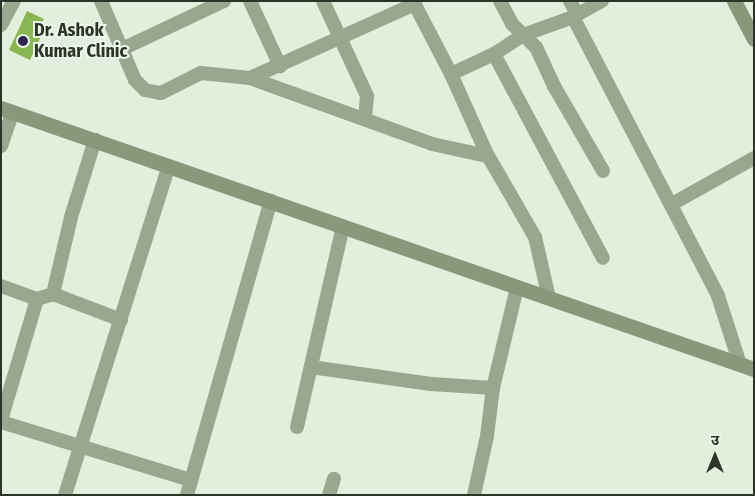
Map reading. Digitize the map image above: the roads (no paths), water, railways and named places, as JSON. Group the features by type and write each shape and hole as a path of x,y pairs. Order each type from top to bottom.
{"main road":[{"path":"734,1 754,39"},
{"path":"7,110 747,366"}],"street":[{"path":"1,25 14,1"},
{"path":"120,50 224,1"},
{"path":"250,1 280,66"},
{"path":"323,1 367,96 365,119"},
{"path":"500,1 512,24 536,47 554,86 603,171"},
{"path":"570,1 575,16 718,296 747,366"},
{"path":"451,74 494,54 523,35 575,16 602,1"},
{"path":"105,2 120,50 135,80 145,90 161,93 173,90 201,73 250,78 432,144 487,156"},
{"path":"250,78 280,66 414,3 451,74 487,156 535,237 549,298"},
{"path":"494,54 603,258"},
{"path":"1,146 7,110"},
{"path":"53,294 71,217 95,140"},
{"path":"672,204 754,158"},
{"path":"65,495 169,166"},
{"path":"187,495 271,201"},
{"path":"296,427 311,367 312,350 343,226"},
{"path":"1,286 37,298 53,294 120,320"},
{"path":"474,495 493,388 517,287"},
{"path":"37,298 1,421 191,480"},
{"path":"311,367 432,384 493,388"},
{"path":"329,495 334,479"}],"place":[{"name":"Dr. Ashok Kumar Clinic","path":"23,41"}]}
